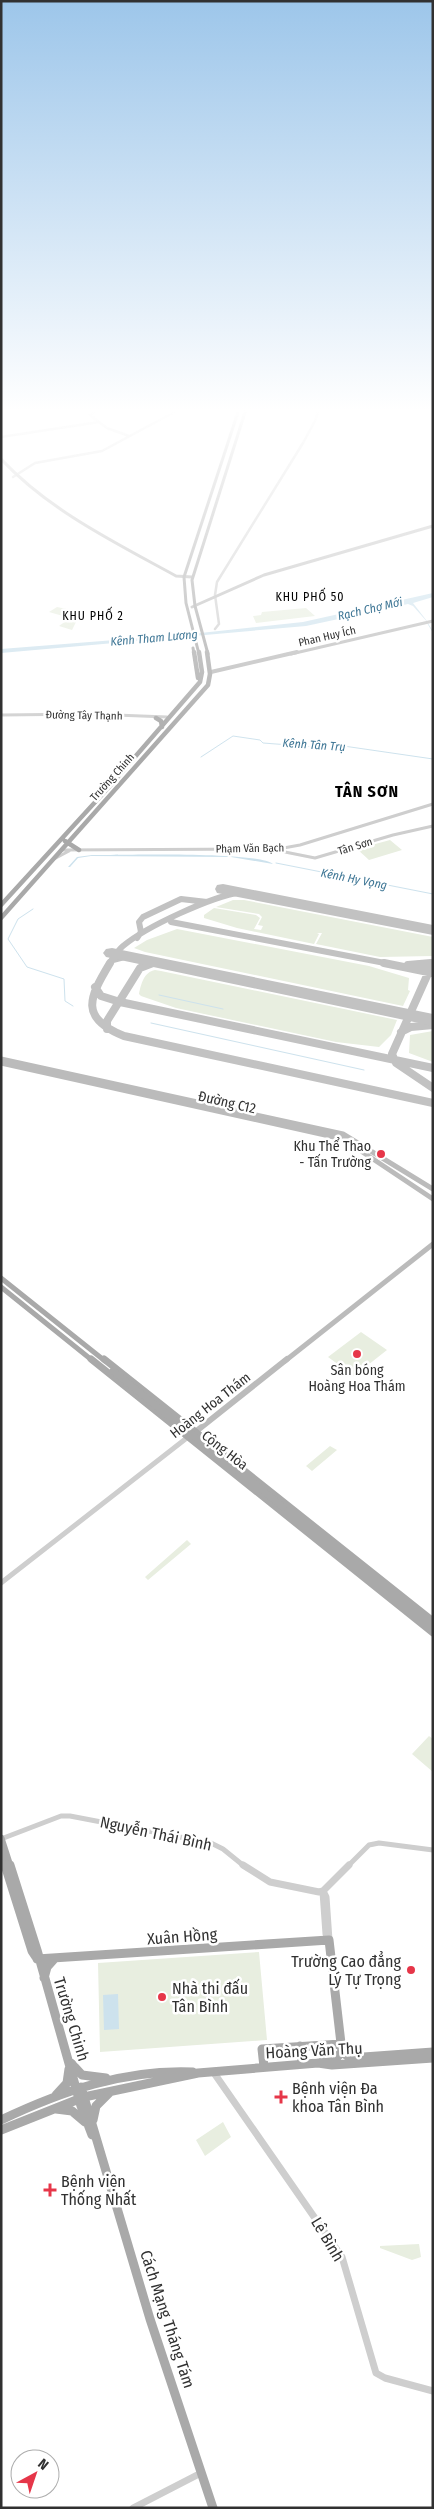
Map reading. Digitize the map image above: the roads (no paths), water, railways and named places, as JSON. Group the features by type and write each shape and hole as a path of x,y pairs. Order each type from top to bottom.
{"main road":[{"path":"90,526 145,559 176,576 186,579"},
{"path":"203,526 182,589 205,671"},
{"path":"203,526 186,579 193,604 194,630 205,671"},
{"path":"193,604 215,597 265,574 433,526"},
{"name":"Phan Huy Ích","path":"225,668 431,622"},
{"path":"200,650 205,663 205,671"},
{"path":"205,671 225,668"},
{"path":"205,671 225,668"},
{"name":"Trường Chinh","path":"1,903 55,848 170,720 199,692 205,671"},
{"name":"Trường Chinh","path":"1,913 55,848 66,842 145,750 170,720 205,671"},
{"path":"156,718 170,720"},
{"path":"66,842 76,850"},
{"name":"Trường Chinh","path":"1,918 51,862 55,848"},
{"name":"Đường C12","path":"1,1058 343,1134 433,1194"},
{"name":"Đường C12","path":"1,1063 343,1139 433,1194"},
{"path":"387,1165 433,1194"},
{"name":"Hoàng Hoa Thám","path":"188,1437 433,1244"},
{"name":"Cộng Hòa","path":"1,1278 433,1621"},
{"path":"1,1282 433,1627"},
{"name":"Cộng Hòa","path":"1,1287 433,1633"},
{"path":"170,1423 177,1418"},
{"path":"206,1451 212,1445"},
{"name":"Trường Chinh","path":"1,1839 32,1951 38,1959 81,2097"},
{"name":"Trường Chinh","path":"1,1853 20,1904"},
{"path":"318,2063 333,2059 342,2048 329,1940"},
{"name":"Xuân Hồng","path":"38,1959 329,1940"},
{"path":"44,1978 48,1967 55,1958"},
{"path":"300,2046 302,2064"},
{"name":"Hoàng Văn Thụ","path":"264,2067 262,2049 300,2046 342,2048 350,2058 433,2052"},
{"name":"Hoàng Văn Thụ","path":"48,2100 79,2088 118,2078 163,2072 198,2073 302,2064 318,2063 332,2065 433,2058"},
{"path":"69,2059 78,2072 86,2077 118,2078"},
{"path":"1,2120 48,2100 67,2083 69,2059"},
{"name":"Hoàng Văn Thụ","path":"1,2130 81,2097 198,2073"},
{"path":"91,2128 96,2106 102,2098 113,2091"},
{"path":"60,2096 63,2105"},
{"name":"Cách Mạng Tháng Tám","path":"81,2097 150,2319 213,2508"},
{"path":"54,2109 76,2112 91,2128"}],"street":[{"path":"215,629 219,624 215,597 218,582 252,526"},
{"name":"Đường Tây Thạnh","path":"1,716 90,715 156,718"},
{"name":"Đường Tây Thạnh","path":"110,716 170,720"},
{"name":"Phạm Văn Bạch","path":"55,848 76,850 263,847 276,849 300,845 433,804"},
{"name":"Tân Sơn","path":"276,849 315,858 433,825"},
{"path":"51,862 66,852 76,850"},
{"name":"Hoàng Hoa Thám","path":"1,1584 188,1437"},
{"name":"Nguyễn Thái Bình","path":"1,1839 60,1816 70,1816 211,1843 225,1849 256,1875 273,1883 290,1888 323,1891"},
{"path":"329,1940 326,1934 323,1891 369,1845 380,1843 433,1850"},
{"name":"Lê Bình","path":"213,2072 342,2256 376,2372 385,2378 433,2392"},
{"path":"132,2508 202,2473"}],"water":[{"path":"433,593 433,597 413,603 430,625 413,606 408,604 306,626 1,653 1,649 191,634 303,622"},
{"path":"92,855 216,855 262,860 273,864 231,857 91,856 78,858 68,867 77,857"},
{"path":"118,1994 119,2029 104,2030 103,1995"}],"waterway":[{"name":"Kênh Hy Vọng","path":"428,624 433,632"},
{"name":"Kênh Tân Trụ","path":"201,757 233,736 260,740 263,743 316,747 323,743 433,759"},
{"name":"Kênh Hy Vọng","path":"276,863 433,894"},
{"path":"33,909 18,919 8,939 27,967 64,979 65,1001 73,1006"},
{"path":"159,995 223,1009"},
{"path":"151,1023 364,1070"}],"place":[{"name":"Khu Thể Thao - Tấn Trường","path":"381,1154"},
{"name":"Sân bóng Hoàng Hoa Thám","path":"357,1354"},
{"name":"Trường Cao đẳng Lý Tự Trọng","path":"411,1970"},
{"name":"Nhà thi đấu Tân Bình","path":"162,1997"},
{"name":"Bệnh viện Đa khoa Tân Bình","path":"281,2097"},
{"name":"Bệnh viện Thống Nhất","path":"50,2190"}],"district":[{"name":"KHU PHỐ 50","path":"310,597"},
{"name":"KHU PHỐ 2","path":"93,616"},
{"name":"TÂN SƠN","path":"367,791"}],"water label":[{"name":"Rạch Chợ Mới","path":"370,609"},
{"name":"Kênh Tham Lương","path":"154,638"}]}
